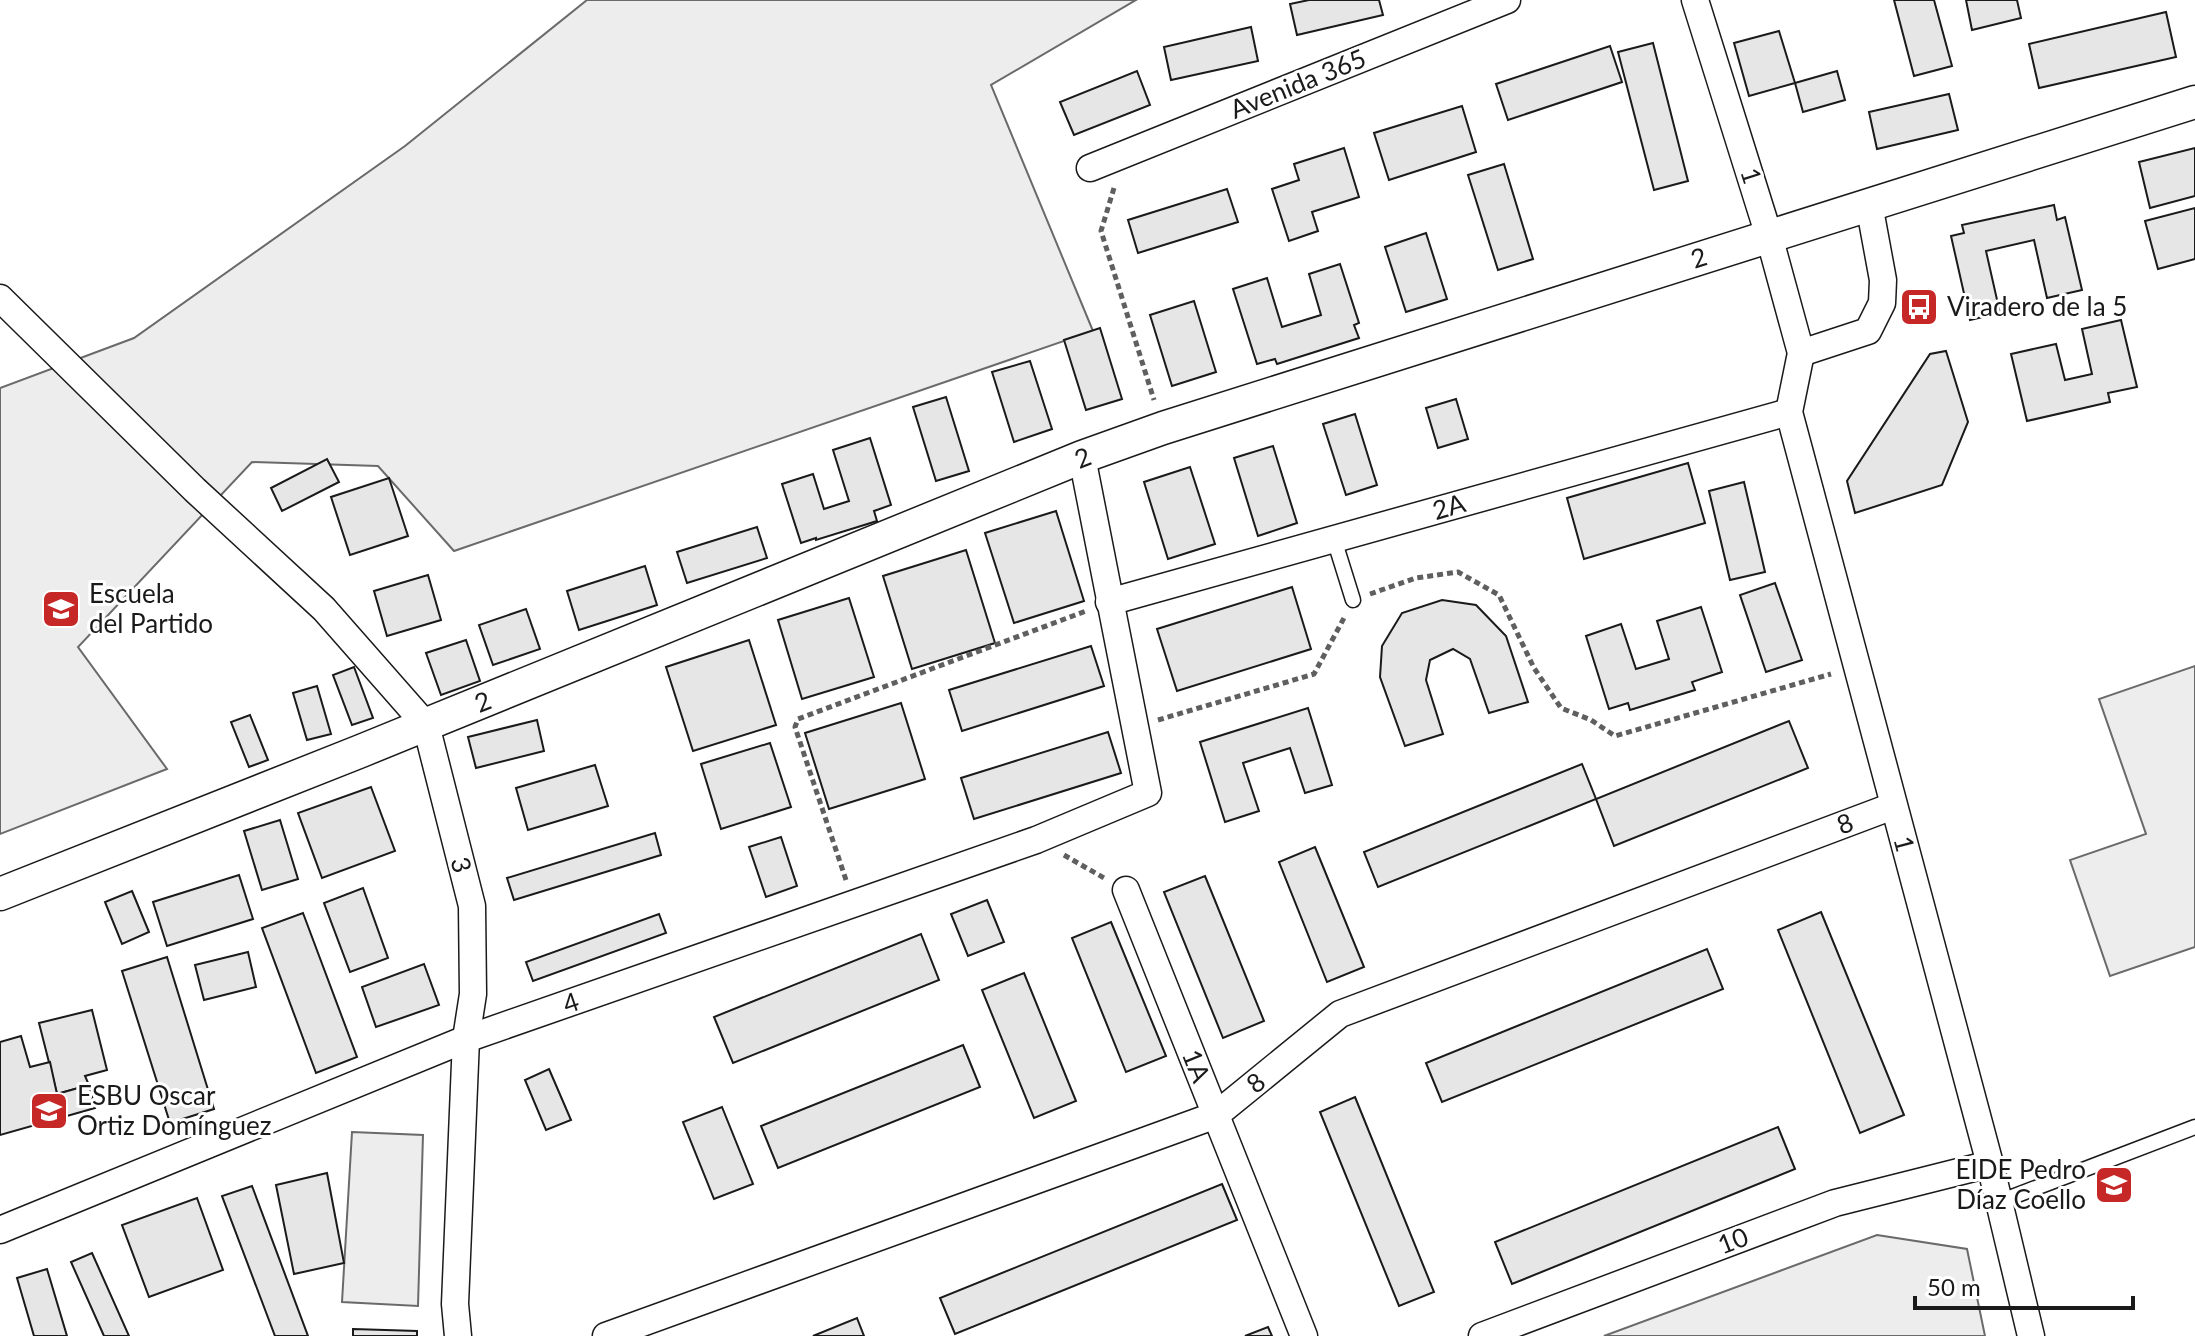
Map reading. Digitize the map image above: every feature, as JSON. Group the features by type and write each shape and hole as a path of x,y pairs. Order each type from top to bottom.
{"street":[{"name":"Avenida 365","path":"1090,168 1507,0"},
{"name":"1","path":"1695,0 1769,236 1801,353 1789,412 1990,1164 2031,1336"},
{"name":"2","path":"0,894 426,725 1082,457 1163,428 2195,102"},
{"path":"1801,353 1868,331 1882,303 1883,280 1869,204"},
{"name":"3","path":"0,298 195,490 324,609 426,725 472,906 473,994 466,1039 455,1304 458,1336"},
{"name":"2A","path":"1109,602 1789,412"},
{"path":"1082,457 1134,727"},
{"name":"4","path":"0,1230 466,1039 1036,840 1148,793 1134,727"},
{"name":"8","path":"606,1336 1216,1115 1340,1014 1893,806"},
{"name":"1A","path":"1126,890 1304,1336"},
{"name":"10","path":"1482,1336 1835,1203 1990,1164"}],"lane":[{"path":"1334,539 1353,600"},
{"path":"1999,1202 2195,1127"}],"path":[{"path":"1126,154 1101,231 1163,428"},
{"path":"1134,727 1314,674 1353,600 1416,578 1458,572 1499,595 1534,668 1561,708 1591,720 1615,736 1858,666"},
{"path":"854,904 795,727 798,719 1109,602"},
{"path":"1036,840 1126,890"}],"shaded area":[{"path":"587,0 1136,0 991,85 1093,331 454,551 378,466 252,462 78,647 167,769 0,834 0,388 134,338 405,146"},
{"path":"2195,666 2195,947 2110,976 2070,860 2146,834 2099,699"},
{"path":"352,1132 423,1135 418,1306 342,1302"},
{"path":"1877,1235 1967,1249 1985,1336 1604,1336"}],"building":[{"path":"1309,0 1379,0 1383,15 1297,35 1290,4"},
{"path":"1894,0 1934,0 1952,66 1914,76"},
{"path":"1966,0 2017,0 2021,18 1972,30"},
{"path":"2166,12 2176,57 2039,88 2029,44"},
{"path":"1251,27 1258,61 1171,80 1164,47"},
{"path":"1779,31 1795,83 1749,96 1734,43"},
{"path":"1653,43 1688,181 1654,190 1618,52"},
{"path":"1610,46 1622,82 1508,120 1496,84"},
{"path":"1137,71 1150,105 1074,135 1060,102"},
{"path":"1837,71 1845,100 1803,112 1795,83"},
{"path":"1949,94 1958,130 1877,149 1869,112"},
{"path":"1462,106 1476,152 1389,180 1374,133"},
{"path":"1344,148 1359,197 1312,212 1318,231 1289,241 1272,189 1299,180 1294,164"},
{"path":"2195,148 2195,196 2150,208 2139,162"},
{"path":"1504,164 1533,259 1498,270 1468,175"},
{"path":"1227,189 1238,222 1138,253 1128,220"},
{"path":"2054,205 2057,220 2065,217 2082,290 2047,298 2034,240 1986,251 2000,313 1970,320 1951,236 1964,233 1962,225"},
{"path":"2195,208 2195,259 2158,269 2145,221"},
{"path":"1426,233 1447,299 1406,312 1385,247"},
{"path":"1340,264 1359,323 1354,325 1359,338 1277,364 1275,359 1257,364 1233,289 1267,278 1282,327 1321,315 1309,274"},
{"path":"1194,301 1216,372 1172,386 1150,315"},
{"path":"2121,320 2137,387 2108,393 2110,402 2027,421 2011,354 2056,344 2065,380 2092,374 2082,329"},
{"path":"1100,328 1122,399 1086,410 1064,340"},
{"path":"1946,351 1968,422 1942,485 1855,513 1847,481 1930,354"},
{"path":"1030,361 1052,429 1014,442 992,372"},
{"path":"946,397 969,471 936,481 913,407"},
{"path":"1456,399 1468,439 1438,448 1426,408"},
{"path":"1355,414 1377,485 1346,495 1323,424"},
{"path":"870,438 891,505 874,511 877,521 801,543 782,484 813,474 824,509 849,501 833,450"},
{"path":"1273,446 1297,523 1258,536 1234,458"},
{"path":"327,459 339,482 282,511 271,488"},
{"path":"1688,463 1705,523 1584,559 1567,498"},
{"path":"1190,467 1215,544 1168,559 1144,482"},
{"path":"389,478 408,536 350,555 331,497"},
{"path":"1744,482 1765,572 1730,580 1709,491"},
{"path":"1056,511 1084,601 1014,623 985,533"},
{"path":"757,527 767,558 687,583 677,552"},
{"path":"966,550 995,643 912,669 883,576"},
{"path":"645,566 657,605 579,630 567,591"},
{"path":"428,575 441,620 387,636 374,591"},
{"path":"1775,583 1802,660 1766,672 1740,595"},
{"path":"1292,587 1311,649 1177,691 1157,629"},
{"path":"849,598 874,677 802,699 778,620"},
{"path":"1442,600 1476,605 1506,636 1528,702 1489,713 1470,659 1453,649 1430,660 1426,680 1443,734 1405,746 1380,677 1382,646 1402,613"},
{"path":"1701,607 1722,672 1692,682 1695,690 1630,710 1628,703 1609,709 1586,636 1621,624 1636,669 1669,659 1657,621"},
{"path":"526,609 540,649 493,665 479,625"},
{"path":"466,640 480,681 441,695 426,653"},
{"path":"749,640 776,725 693,751 666,667"},
{"path":"1091,646 1104,686 962,731 949,690"},
{"path":"354,667 373,718 352,725 333,675"},
{"path":"317,686 331,734 307,740 293,693"},
{"path":"901,703 925,779 829,809 805,733"},
{"path":"1308,708 1332,785 1305,793 1290,748 1243,763 1259,811 1225,822 1200,742"},
{"path":"250,715 268,760 249,767 231,722"},
{"path":"537,720 544,751 476,768 468,737"},
{"path":"1789,721 1808,768 1614,846 1596,799"},
{"path":"1108,732 1121,773 974,819 961,778"},
{"path":"770,743 791,807 721,829 701,764"},
{"path":"1582,764 1596,799 1378,887 1364,852"},
{"path":"595,765 608,806 528,830 516,788"},
{"path":"371,787 395,851 322,878 298,813"},
{"path":"280,820 298,879 262,890 244,831"},
{"path":"655,833 661,855 514,900 507,878"},
{"path":"781,837 797,886 766,897 749,847"},
{"path":"1315,847 1364,967 1327,982 1279,862"},
{"path":"239,875 253,919 167,946 153,902"},
{"path":"1205,876 1264,1021 1223,1038 1164,892"},
{"path":"363,888 388,958 350,972 324,903"},
{"path":"132,891 149,932 122,944 105,902"},
{"path":"987,900 1004,942 968,956 951,914"},
{"path":"1821,912 1904,1115 1860,1133 1778,930"},
{"path":"303,913 357,1057 316,1073 262,928"},
{"path":"659,914 666,933 533,981 526,962"},
{"path":"1111,922 1166,1056 1126,1072 1072,938"},
{"path":"921,934 939,980 733,1063 714,1017"},
{"path":"1707,949 1723,989 1442,1102 1426,1063"},
{"path":"248,952 256,987 204,1000 195,965"},
{"path":"167,957 214,1109 170,1123 122,971"},
{"path":"424,964 439,1005 376,1027 362,987"},
{"path":"1024,973 1076,1101 1034,1118 982,990"},
{"path":"92,1010 107,1070 85,1076 89,1085 57,1094 39,1023"},
{"path":"21,1036 30,1067 50,1062 57,1094 89,1085 95,1108 0,1135 0,1042"},
{"path":"963,1045 980,1087 778,1168 761,1126"},
{"path":"549,1069 571,1120 546,1130 525,1080"},
{"path":"1355,1097 1434,1292 1399,1306 1320,1112"},
{"path":"722,1107 753,1184 714,1199 683,1122"},
{"path":"1778,1127 1795,1169 1512,1284 1495,1242"},
{"path":"327,1173 344,1263 294,1274 276,1185"},
{"path":"1222,1184 1237,1220 955,1334 940,1298"},
{"path":"252,1186 308,1336 275,1336 222,1196"},
{"path":"197,1198 223,1270 149,1297 122,1225"},
{"path":"92,1253 129,1336 104,1336 71,1262"},
{"path":"47,1269 67,1336 34,1336 17,1278"},
{"path":"857,1318 864,1336 813,1336"},
{"path":"1268,1327 1272,1336 1245,1336"},
{"path":"353,1329 417,1331 417,1336 353,1336"}],"place":[{"name":"Viradero de la 5","path":"1919,307"},
{"name":"Escuela del Partido","path":"61,609"},
{"name":"ESBU Oscar Ortiz Domínguez","path":"49,1111"},
{"name":"EIDE Pedro Díaz Coello","path":"2114,1185"}]}
